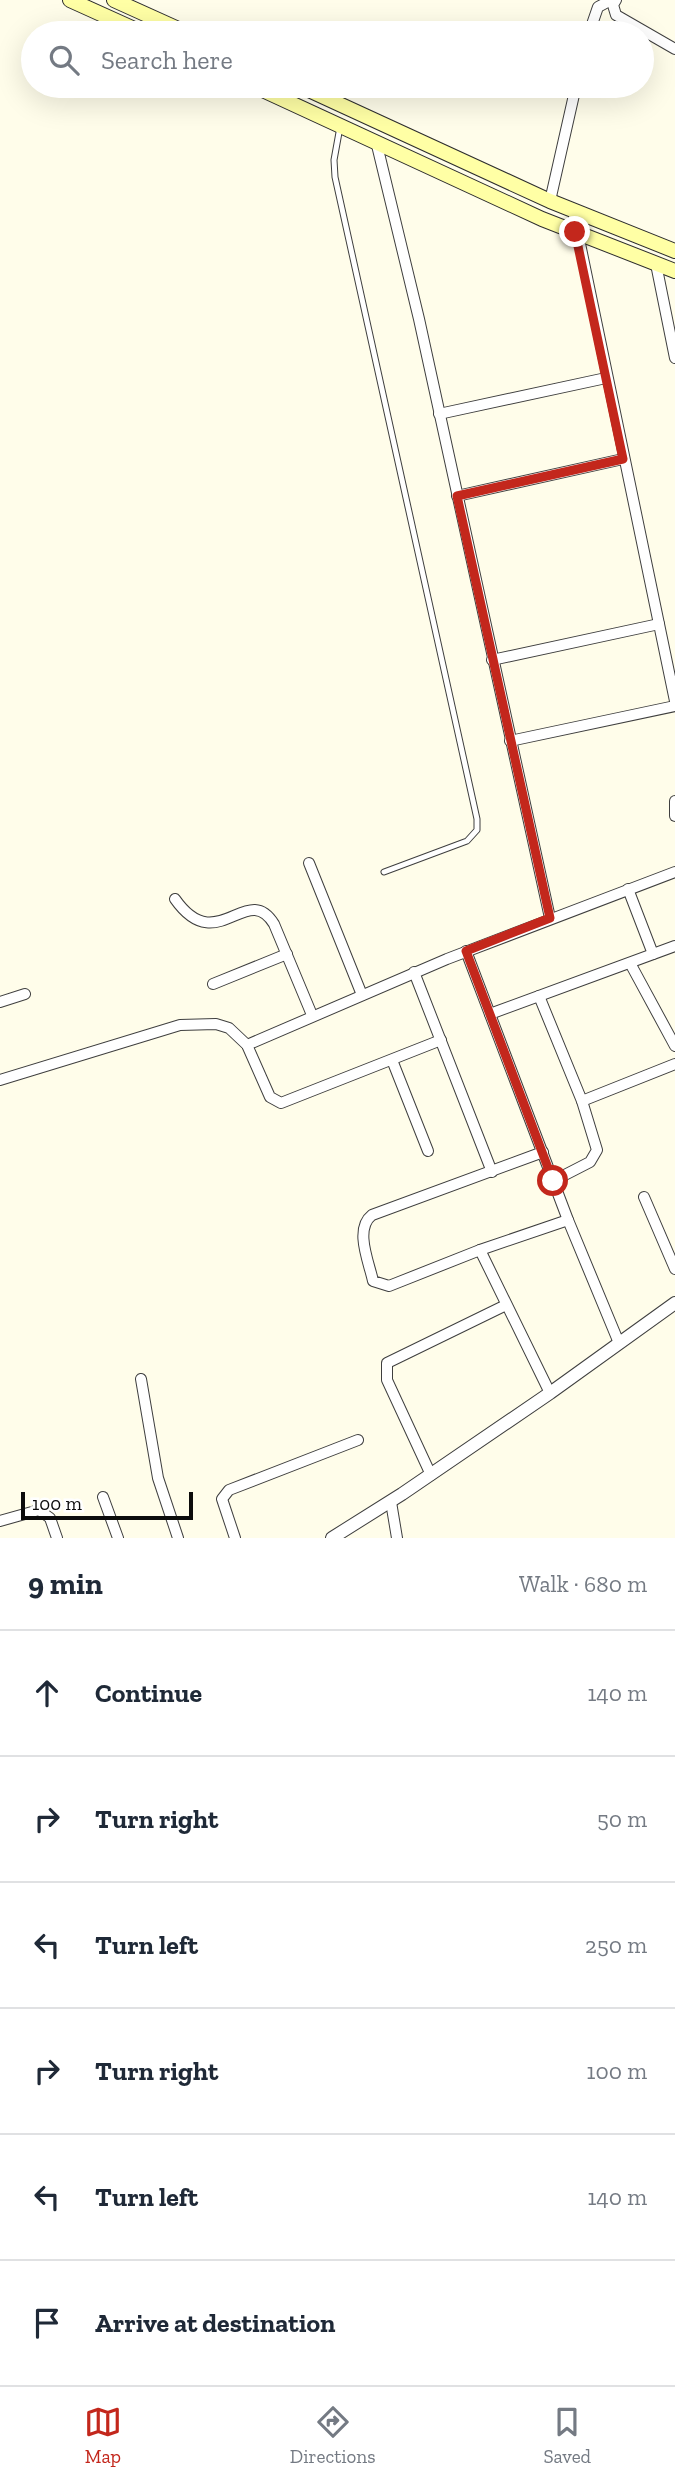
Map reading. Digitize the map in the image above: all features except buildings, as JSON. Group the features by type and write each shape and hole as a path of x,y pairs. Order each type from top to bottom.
{"main road":[{"path":"71,0 117,21"},
{"path":"114,0 159,21"},
{"path":"281,98 575,232 675,271"},
{"path":"326,98 550,201 675,251"}],"street":[{"path":"592,21 594,14 606,1 614,5 616,15 626,21"},
{"path":"654,37 675,49"},
{"path":"550,201 573,98"},
{"path":"376,141 550,918"},
{"path":"510,741 675,703 575,232 573,210"},
{"path":"656,264 675,358"},
{"path":"439,415 606,378"},
{"path":"457,496 623,459"},
{"path":"492,660 659,624"},
{"path":"675,801 675,816"},
{"path":"309,863 362,995"},
{"path":"247,1045 414,972 675,872"},
{"path":"628,889 653,954"},
{"path":"175,899 187,915 197,922 209,923 254,909 264,912 274,924 312,1015"},
{"path":"490,1014 675,946"},
{"path":"466,951 568,1220 619,1343"},
{"path":"212,984 287,954"},
{"path":"630,963 675,1046"},
{"path":"414,972 492,1172"},
{"path":"0,1002 25,993"},
{"path":"539,996 596,1142 595,1157 553,1181"},
{"path":"0,1080 180,1025 216,1024 229,1028 247,1045 270,1097 281,1103 441,1040"},
{"path":"392,1060 428,1151"},
{"path":"582,1101 675,1063"},
{"path":"543,1152 372,1215 364,1225 373,1281 384,1287 568,1220"},
{"path":"644,1197 675,1269"},
{"path":"480,1250 550,1394"},
{"path":"332,1538 391,1502 550,1394 675,1303"},
{"path":"431,1475 387,1380 387,1363 506,1305"},
{"path":"141,1379 158,1478 178,1538"},
{"path":"235,1538 222,1499 229,1490 358,1440"},
{"path":"103,1497 114,1537"},
{"path":"391,1502 397,1538"},
{"path":"0,1521 39,1510 50,1518 57,1538"}],"lane":[{"path":"341,125 334,160 335,177 477,819 477,830 467,841 384,872"}],"route":[{"path":"553,1181 466,951 550,918 457,496 623,459 575,232"}]}
